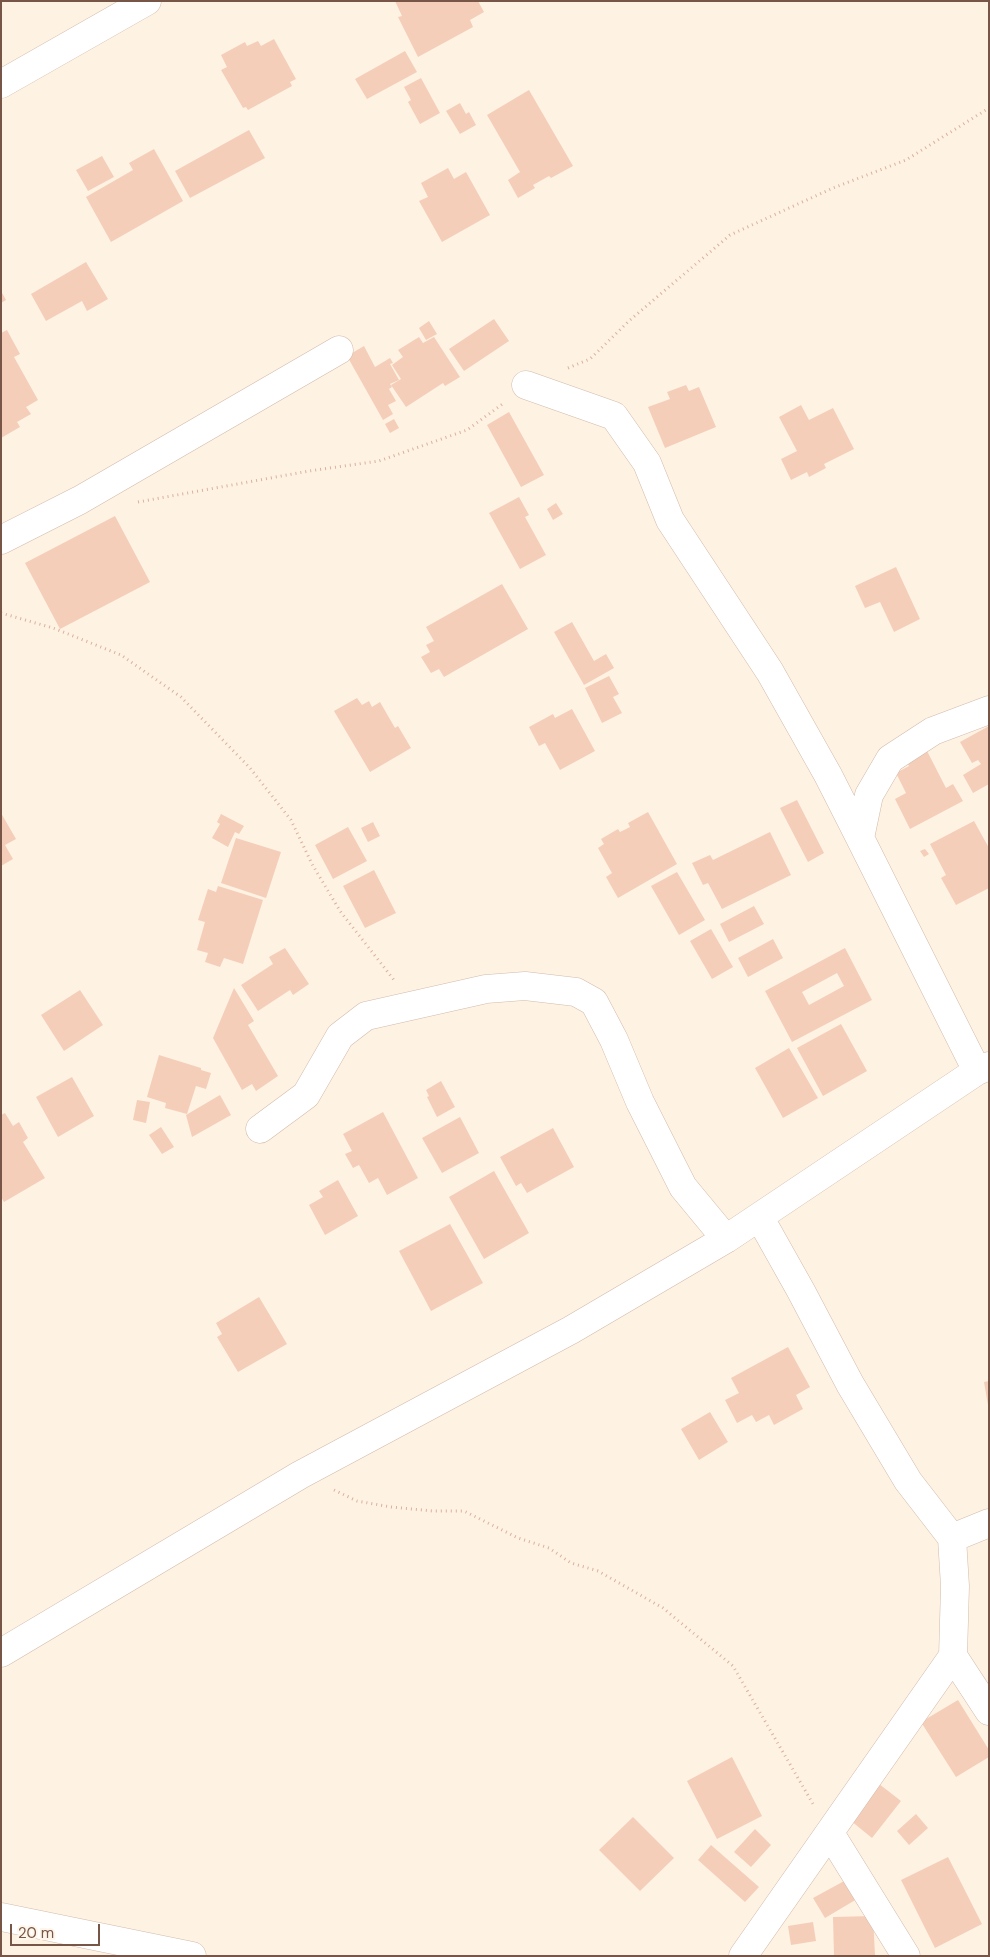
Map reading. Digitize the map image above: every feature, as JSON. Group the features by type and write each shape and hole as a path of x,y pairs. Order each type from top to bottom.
{"street":[{"path":"1,84 147,1"},
{"path":"1,540 80,500 339,350"},
{"path":"1,1653 300,1475 570,1330 726,1239 983,1068 828,775 770,672 670,520 647,463 614,416 526,385"},
{"path":"860,838 869,794 890,759 933,732 989,710"},
{"path":"260,1130 306,1095 340,1036 366,1016 486,989 525,986 576,992 594,1002 614,1040 640,1102 683,1187 726,1239"},
{"path":"743,1956 953,1656 956,1586 952,1538 908,1481 884,1441 850,1384 760,1218"},
{"path":"952,1538 989,1523"},
{"path":"953,1656 989,1711"},
{"path":"830,1833 906,1956"},
{"path":"1,1917 192,1956"}],"path":[{"path":"134,503 309,471 379,461 467,430 526,385 590,359 630,320 730,235 833,188 906,160 989,108"},
{"path":"1,613 53,628 121,656 180,697 250,768 291,820 312,864 340,912 414,1006"},
{"path":"300,1475 356,1501 391,1508 464,1511 518,1538 549,1548 571,1563 598,1571 663,1608 733,1666 830,1833"}],"building":[{"path":"395,1 478,1 484,12 470,20 473,27 418,57 398,17 402,16"},
{"path":"274,39 296,79 290,82 292,86 248,110 246,107 243,108 221,70 227,67 221,55 245,42 247,46 258,41 261,46"},
{"path":"405,51 417,72 367,99 355,79"},
{"path":"421,78 440,113 420,124 408,102 411,100 404,87"},
{"path":"529,90 573,166 533,185 535,188 518,198 508,180 520,172 487,115"},
{"path":"460,103 466,114 469,112 476,125 460,134 446,111"},
{"path":"249,130 265,158 190,198 175,171"},
{"path":"154,149 183,201 111,242 86,197 133,170 129,163"},
{"path":"102,156 114,177 88,191 76,170"},
{"path":"448,168 454,179 466,172 490,215 442,242 419,201 428,197 421,183"},
{"path":"86,262 108,299 87,311 82,301 46,321 31,294"},
{"path":"1,291 6,300 1,303"},
{"path":"494,319 509,341 464,371 449,349"},
{"path":"429,321 437,334 426,340 419,328"},
{"path":"7,330 20,354 14,357 38,400 26,407 31,414 17,422 20,427 1,438 1,333"},
{"path":"419,337 423,343 434,337 460,377 445,386 443,383 406,407 391,385 401,379 392,365 403,357 398,350"},
{"path":"364,346 375,367 390,358 393,363 390,364 399,380 390,384 392,387 389,389 396,401 388,405 393,414 383,420 347,356"},
{"path":"686,385 689,391 699,387 716,427 665,448 648,407 670,399 667,392"},
{"path":"801,405 809,420 833,408 854,449 824,464 826,468 809,477 807,472 791,480 781,459 797,451 779,417"},
{"path":"509,412 544,475 521,487 487,425"},
{"path":"394,419 399,428 390,433 385,424"},
{"path":"519,497 529,515 525,517 546,555 520,569 489,513"},
{"path":"556,503 563,514 553,520 547,509"},
{"path":"115,516 150,582 60,629 25,563"},
{"path":"896,567 920,619 894,632 880,602 865,608 855,586"},
{"path":"502,584 528,629 444,677 439,669 431,673 421,657 430,652 426,645 434,641 426,627"},
{"path":"572,622 594,661 606,654 614,668 584,685 554,632"},
{"path":"609,676 619,694 613,697 622,713 602,723 585,688"},
{"path":"357,698 362,705 369,701 372,707 380,702 395,728 398,726 411,748 370,772 334,711"},
{"path":"572,709 595,751 560,770 545,743 539,746 529,727 553,714 555,718"},
{"path":"989,726 989,784 973,793 963,775 981,764 978,760 972,763 960,742"},
{"path":"926,749 946,788 953,784 963,801 910,829 895,799 906,793 896,773 909,766 905,760"},
{"path":"797,800 824,853 808,862 780,808"},
{"path":"648,812 677,864 618,898 606,877 612,873 598,848 604,844 601,839 618,829 620,832 630,827 628,823"},
{"path":"1,813 16,839 5,845 13,859 1,866"},
{"path":"221,814 244,826 239,834 235,832 228,847 212,838 220,824 217,822"},
{"path":"974,821 989,848 989,888 956,905 941,878 946,875 930,844"},
{"path":"373,822 380,836 368,842 361,828"},
{"path":"348,827 367,861 333,879 315,845"},
{"path":"770,832 791,875 722,909 708,883 703,885 692,863 710,855 713,860"},
{"path":"236,838 281,852 266,898 221,883"},
{"path":"925,849 929,854 924,857 920,851"},
{"path":"374,870 396,913 365,928 343,886"},
{"path":"677,872 705,920 679,935 651,886"},
{"path":"218,886 263,900 243,964 224,958 220,967 205,962 208,953 197,950 205,922 198,920 208,889 216,892"},
{"path":"754,906 764,924 729,942 720,924"},
{"path":"711,929 733,967 712,979 690,941"},
{"path":"773,939 783,958 748,977 738,958"},
{"path":"285,948 309,984 293,995 290,990 258,1011 241,985 273,964 269,957"},
{"path":"845,948 872,1000 792,1042 765,991","holes":["837,973 844,986 809,1005 802,992"]},
{"path":"234,988 254,1021 248,1025 278,1076 256,1091 252,1084 242,1090 213,1038"},
{"path":"80,990 103,1025 64,1051 41,1015"},
{"path":"841,1024 867,1071 823,1096 797,1048"},
{"path":"789,1048 818,1098 783,1118 755,1068"},
{"path":"159,1055 211,1073 206,1089 196,1086 187,1114 165,1108 166,1103 147,1097"},
{"path":"72,1077 94,1116 58,1137 36,1097"},
{"path":"441,1081 455,1107 437,1117 427,1097 429,1096 426,1090"},
{"path":"220,1095 231,1115 192,1137 186,1115"},
{"path":"137,1100 150,1102 146,1123 133,1120"},
{"path":"383,1112 418,1178 387,1195 378,1178 369,1183 359,1165 353,1168 345,1154 352,1151 343,1134"},
{"path":"5,1113 13,1126 19,1122 28,1138 23,1142 45,1178 4,1202 1,1197 1,1115"},
{"path":"460,1117 479,1153 442,1173 422,1138"},
{"path":"161,1127 174,1147 162,1154 149,1135"},
{"path":"553,1128 574,1167 527,1193 521,1183 516,1186 500,1157"},
{"path":"494,1171 529,1233 484,1259 449,1197"},
{"path":"338,1180 358,1216 325,1235 309,1205 323,1197 319,1191"},
{"path":"450,1224 483,1283 431,1311 399,1251"},
{"path":"259,1297 287,1344 238,1372 217,1337 222,1334 216,1323"},
{"path":"788,1347 810,1387 796,1395 803,1409 774,1425 769,1415 756,1422 752,1415 737,1423 725,1400 739,1393 731,1378"},
{"path":"989,1381 989,1405 988,1405 984,1382"},
{"path":"710,1412 728,1442 699,1460 681,1429"},
{"path":"958,1700 989,1750 989,1757 956,1777 921,1722"},
{"path":"732,1757 762,1816 717,1839 687,1781"},
{"path":"874,1780 901,1801 872,1838 845,1816"},
{"path":"916,1814 928,1828 909,1845 897,1831"},
{"path":"633,1817 674,1858 640,1891 599,1850"},
{"path":"755,1829 771,1845 751,1867 734,1852"},
{"path":"711,1845 759,1887 745,1902 698,1860"},
{"path":"948,1857 982,1924 935,1948 901,1880"},
{"path":"846,1880 857,1899 825,1918 813,1898"},
{"path":"873,1916 875,1955 834,1956 833,1917"},
{"path":"813,1922 816,1941 791,1945 788,1926"}]}
